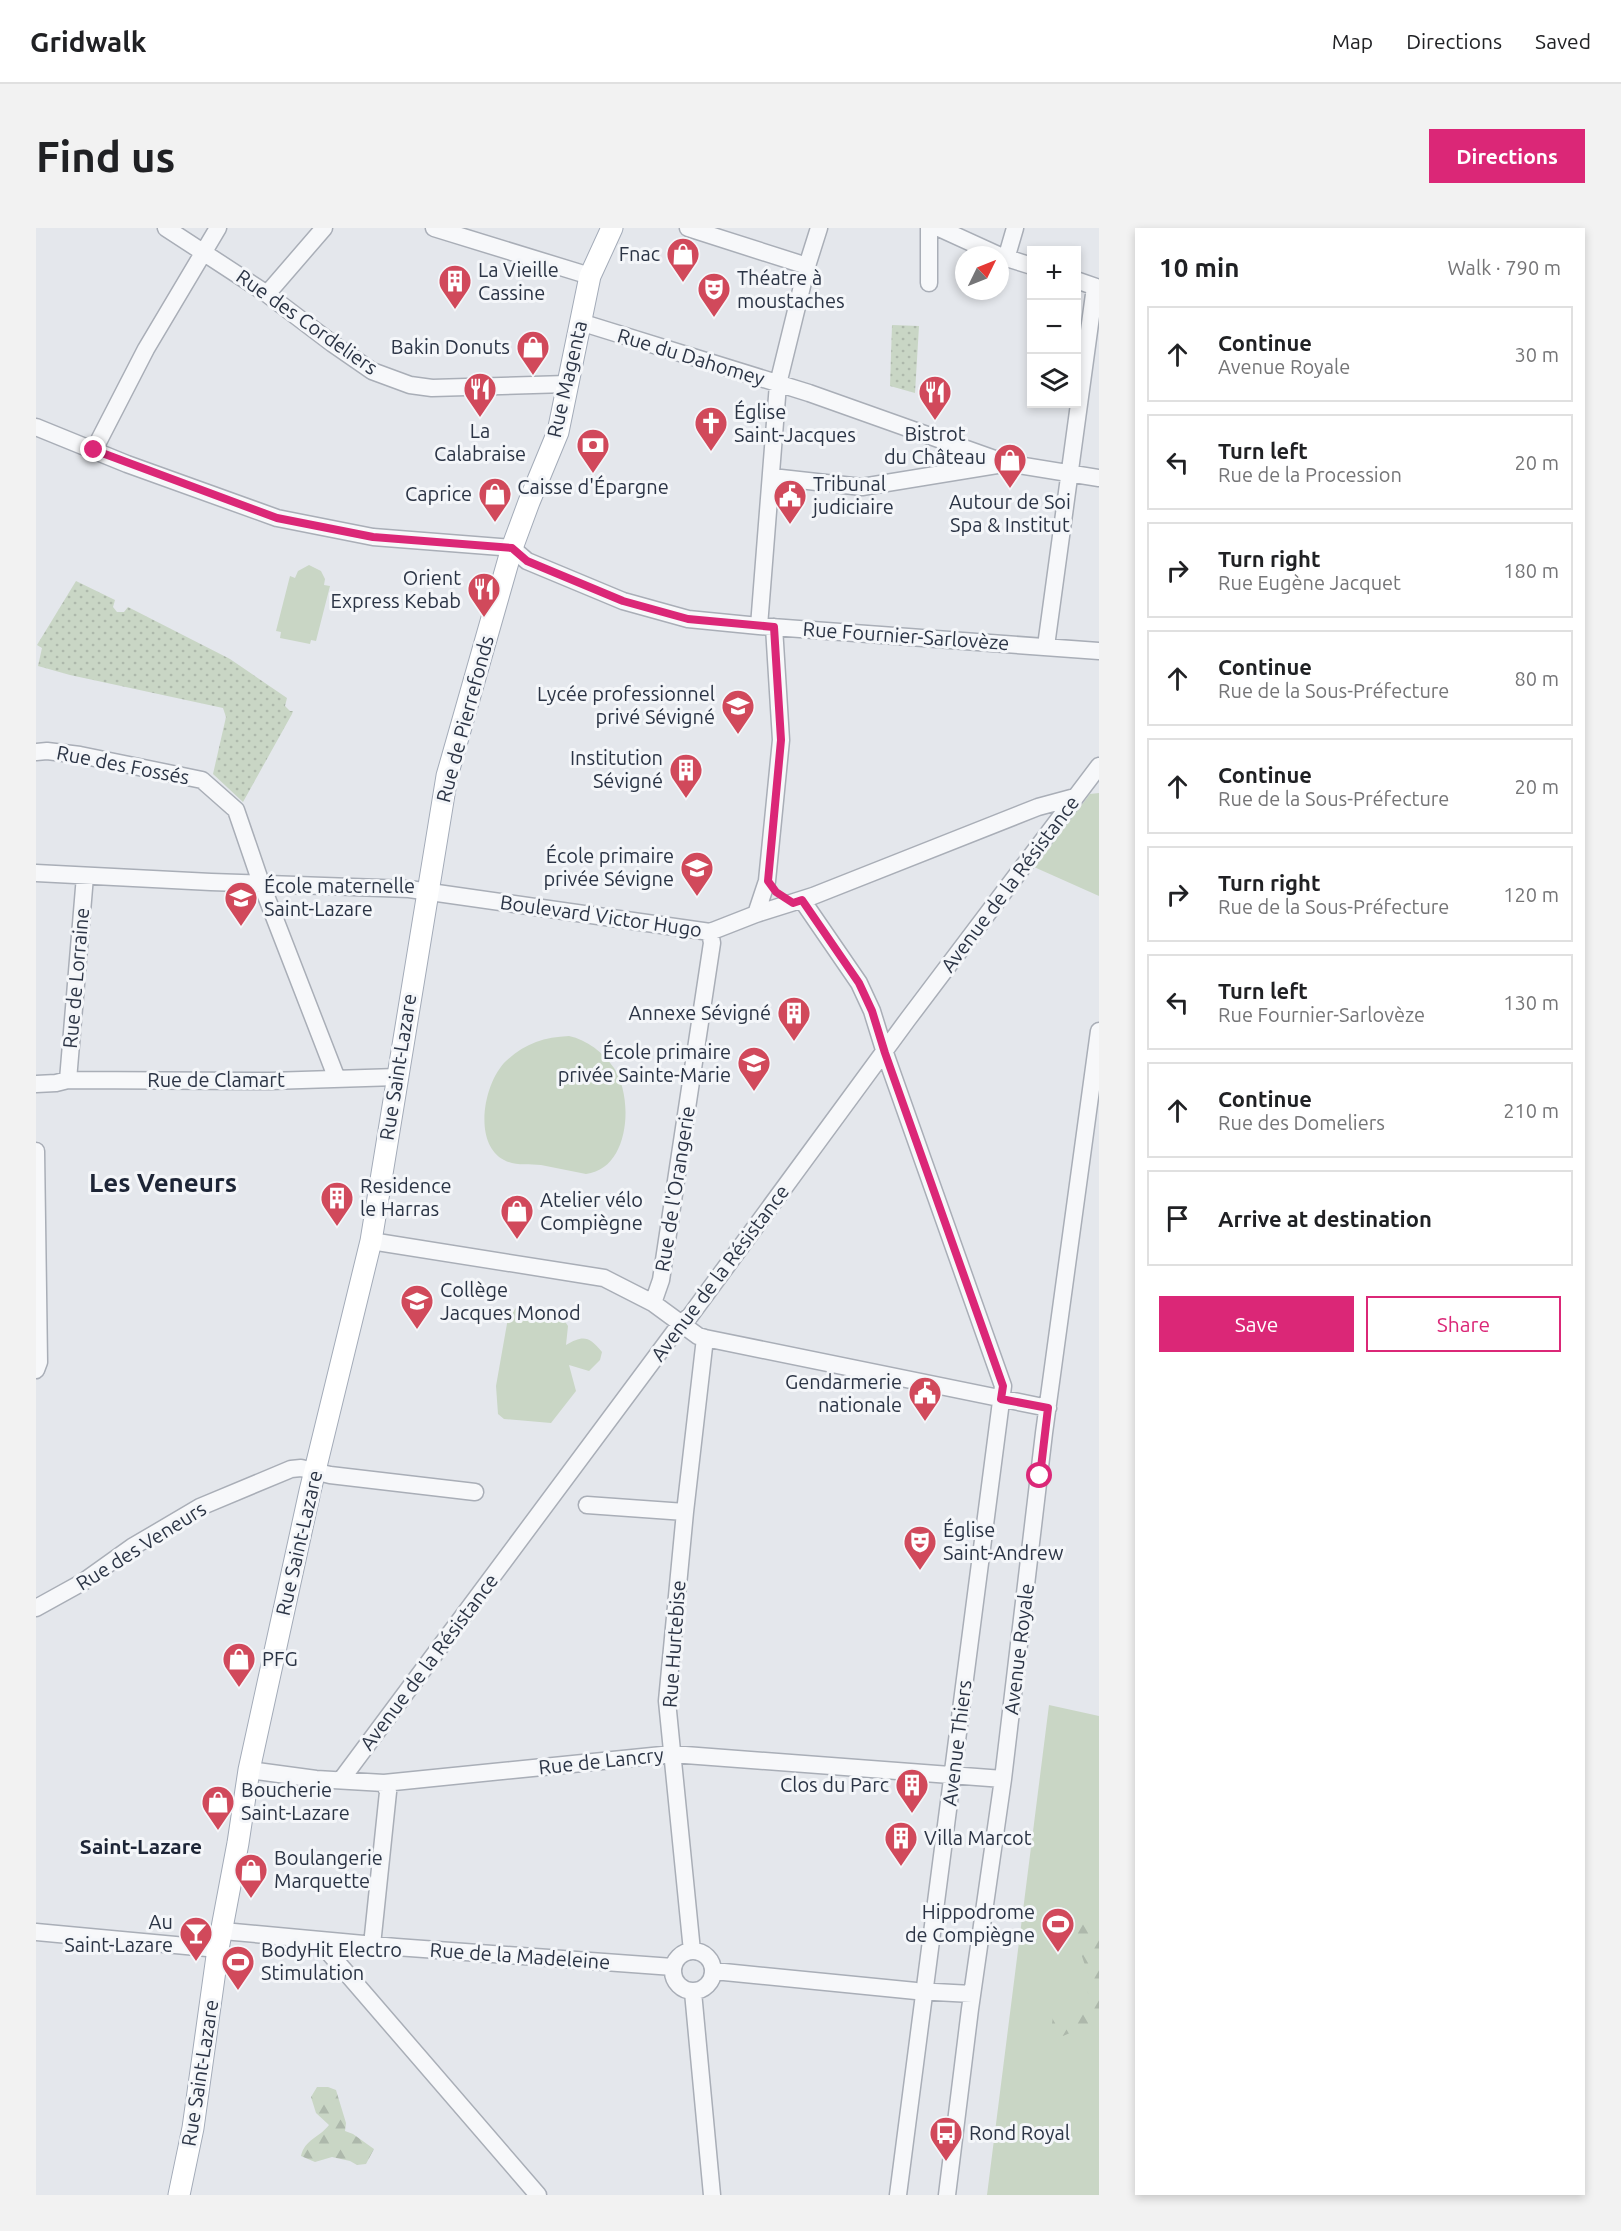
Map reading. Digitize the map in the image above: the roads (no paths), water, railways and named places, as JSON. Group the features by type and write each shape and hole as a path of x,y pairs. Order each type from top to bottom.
{"main road":[{"name":"Rue Magenta","path":"512,548 558,432 590,276 612,228"},
{"name":"Rue de Pierrefonds","path":"427,892 447,776 512,548"},
{"name":"Rue Saint-Lazare","path":"181,2195 249,1770 315,1470 370,1241 427,892"}],"street":[{"name":"Rue des Cordeliers","path":"166,228 267,294 372,371 410,385 432,388 567,384"},
{"path":"94,450 146,349 218,228"},
{"path":"267,294 324,228"},
{"path":"434,228 590,276"},
{"path":"687,228 807,266"},
{"path":"756,914 768,881 781,740 766,627 778,384 807,266 819,228"},
{"path":"929,228 929,283"},
{"path":"939,228 978,246"},
{"path":"1007,246 1015,228"},
{"path":"1009,259 1027,264"},
{"path":"1047,646 1069,473 1097,288 1081,282"},
{"name":"Rue du Dahomey","path":"580,322 778,384 1006,464"},
{"path":"36,427 277,518 373,537 512,548"},
{"path":"772,477 862,487 1006,464 1099,477"},
{"name":"Rue Fournier-Sarlovèze","path":"512,548 527,561 623,601 688,619 766,627 1099,651"},
{"name":"Rue des Fossés","path":"36,752 80,755 202,780 236,810 261,883 338,1079"},
{"name":"Avenue de la Résistance","path":"341,1780 1099,766"},
{"name":"Boulevard Victor Hugo","path":"36,873 409,889 710,932 797,901 1038,807 1076,797"},
{"name":"Rue de Lorraine","path":"68,1080 85,876"},
{"name":"Avenue Thiers","path":"768,881 776,892 797,901 859,983 872,1011 1003,1386 898,2195"},
{"name":"Rue de l'Orangerie","path":"653,1303 662,1280 712,944 710,932"},
{"name":"Avenue Royale","path":"947,2195 1099,1031"},
{"name":"Rue de Clamart","path":"36,1084 68,1080 270,1081 397,1077"},
{"path":"36,1151 39,1362 36,1370"},
{"path":"370,1241 604,1278 653,1303 705,1338 1048,1408"},
{"name":"Rue Hurtebise","path":"692,1950 667,1701 705,1338"},
{"name":"Rue des Veneurs","path":"36,1608 83,1582 132,1547 200,1507 291,1469 315,1470 330,1475 475,1492"},
{"path":"587,1505 685,1512"},
{"name":"Rue de Lancry","path":"249,1770 384,1783 672,1754 1003,1779"},
{"path":"372,1945 388,1792 384,1783"},
{"name":"Rue de la Madeleine","path":"36,1932 220,1940 318,1940 673,1967"},
{"path":"318,1940 538,2195"},
{"path":"692,1950 705,1954 713,1964 714,1971 710,1983 693,1992 678,1984 674,1979 673,1967 680,1955 692,1950"},
{"path":"714,1971 972,1994"},
{"path":"693,1992 712,2195"}],"place":[{"name":"Fnac","path":"683,283"},
{"name":"La Vieille Cassine","path":"455,310"},
{"name":"Théatre à moustaches","path":"714,318"},
{"name":"Bakin Donuts","path":"533,376"},
{"name":"La Calabraise","path":"480,418"},
{"name":"Bistrot du Château","path":"935,421"},
{"name":"Église Saint-Jacques","path":"711,452"},
{"name":"Caisse d'Épargne","path":"593,474"},
{"name":"Autour de Soi Spa & Institut","path":"1010,489"},
{"name":"Caprice","path":"495,523"},
{"name":"Tribunal judiciaire","path":"790,525"},
{"name":"Orient Express Kebab","path":"484,618"},
{"name":"Lycée professionnel privé Sévigné","path":"738,735"},
{"name":"Institution Sévigné","path":"686,799"},
{"name":"École primaire privée Sévigne","path":"697,897"},
{"name":"École maternelle Saint-Lazare","path":"241,927"},
{"name":"Annexe Sévigné","path":"794,1042"},
{"name":"École primaire privée Sainte-Marie","path":"754,1092"},
{"name":"Residence le Harras","path":"337,1227"},
{"name":"Atelier vélo Compiègne","path":"517,1240"},
{"name":"Collège Jacques Monod","path":"417,1330"},
{"name":"Gendarmerie nationale","path":"925,1422"},
{"name":"Église Saint-Andrew","path":"920,1571"},
{"name":"PFG","path":"239,1688"},
{"name":"Clos du Parc","path":"912,1814"},
{"name":"Boucherie Saint-Lazare","path":"218,1831"},
{"name":"Villa Marcot","path":"901,1867"},
{"name":"Boulangerie Marquette","path":"251,1899"},
{"name":"Hippodrome de Compiègne","path":"1058,1953"},
{"name":"Au Saint-Lazare","path":"196,1962"},
{"name":"BodyHit Electro Stimulation","path":"238,1991"},
{"name":"Rond Royal","path":"946,2162"}],"district":[{"name":"Les Veneurs","path":"163,1183"},
{"name":"Saint-Lazare","path":"141,1847"}]}
